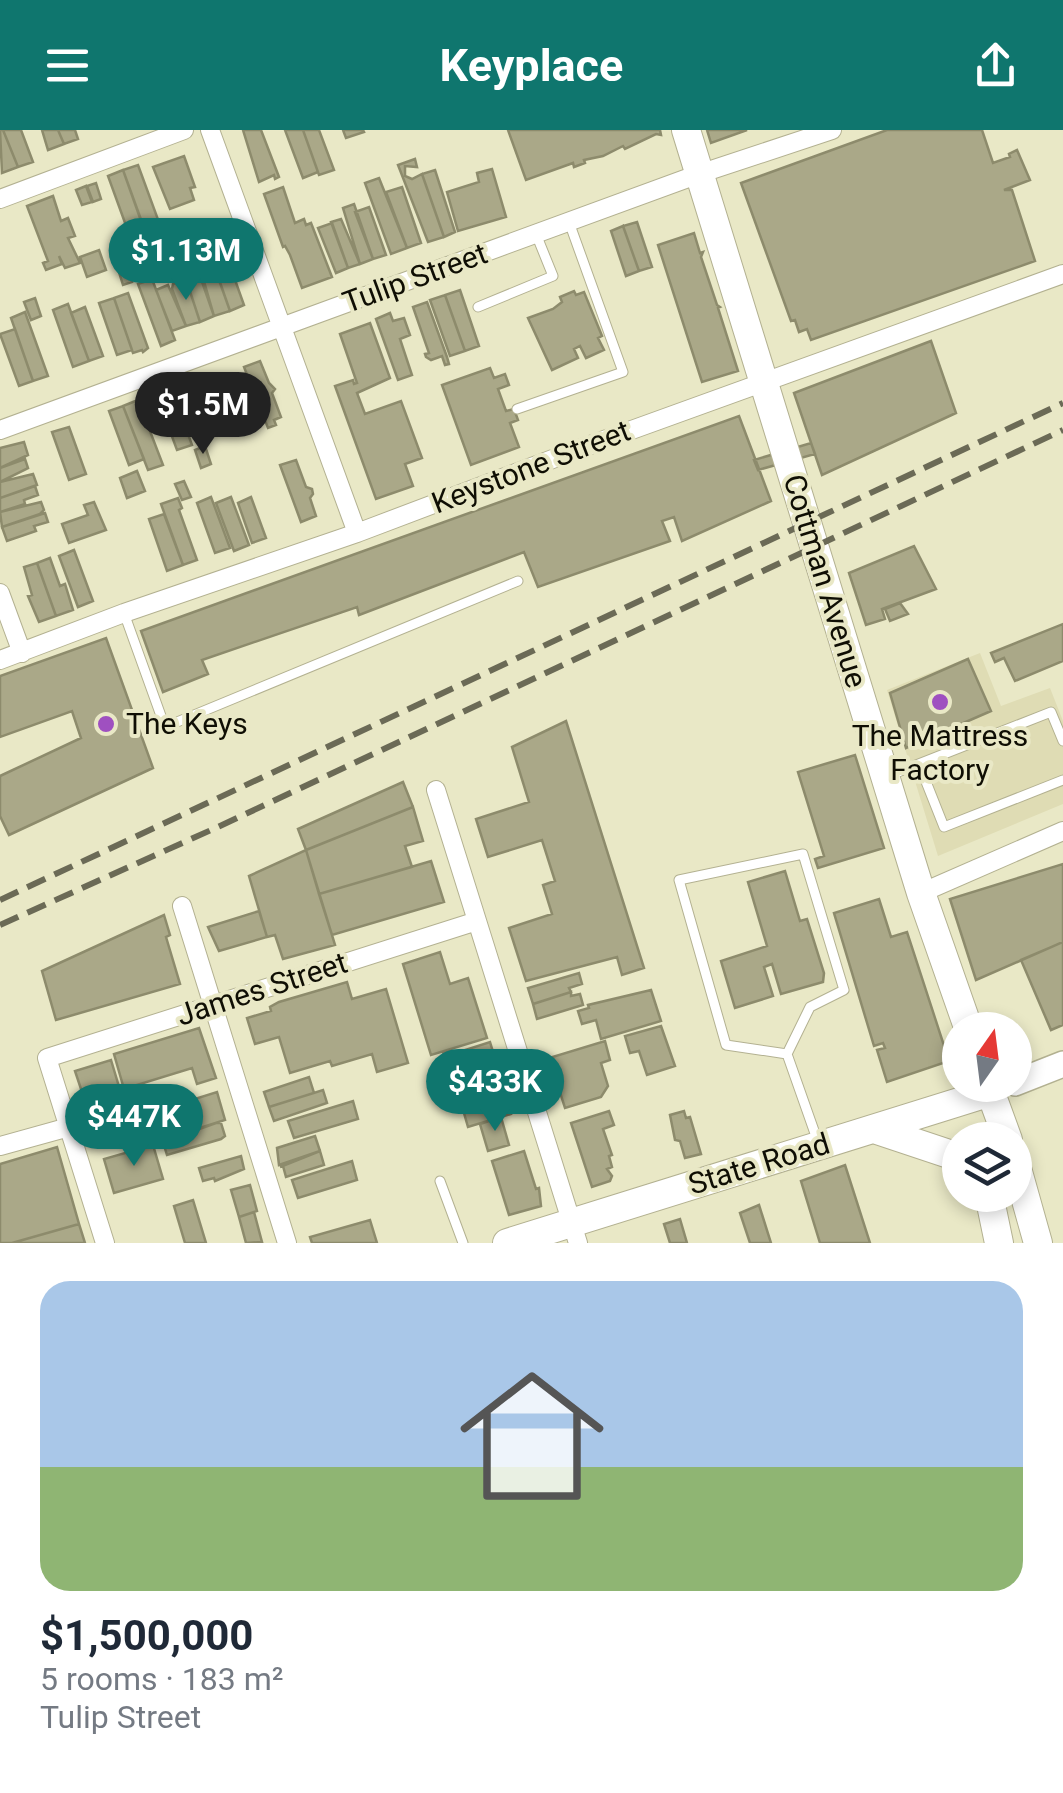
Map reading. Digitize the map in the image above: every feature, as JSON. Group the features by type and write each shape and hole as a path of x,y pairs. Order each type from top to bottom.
{"main road":[{"name":"Cottman Avenue","path":"686,130 921,893 963,1012"},
{"name":"State Road","path":"1032,1075 1063,1064"},
{"name":"State Road","path":"506,1243 575,1233 818,1144 954,1102"},
{"path":"874,1129 942,1153"},
{"path":"993,1212 999,1243"},
{"path":"1029,1212 1038,1243"}],"street":[{"path":"0,200 184,130"},
{"path":"210,130 357,533"},
{"name":"Tulip Street","path":"0,430 699,174 832,130"},
{"name":"Keystone Street","path":"0,660 1063,274"},
{"path":"0,592 22,653"},
{"path":"436,790 575,1233"},
{"path":"921,893 1063,830"},
{"path":"182,906 287,1243"},
{"name":"James Street","path":"69,1127 47,1058 477,920"},
{"path":"0,1146 69,1127 105,1243"}],"lane":[{"path":"517,409 622,372 569,222"},
{"path":"478,307 553,276 536,234"},
{"path":"124,612 165,727 518,582"},
{"path":"886,777 1051,712 1063,742"},
{"path":"919,764 944,827 1063,780"},
{"path":"788,1054 726,1045 679,880 803,854 844,990 810,1007 788,1054 818,1144"},
{"path":"440,1181 463,1243"}],"shaded area":[{"path":"980,653 1001,706 1050,688 1063,721 1063,804 938,856 887,690"}],"building":[{"path":"0,130 18,167 2,173"},
{"path":"3,130 21,130 33,162 18,167"},
{"path":"42,130 58,130 64,144 48,150"},
{"path":"58,130 75,130 78,139 64,144"},
{"path":"243,130 261,130 279,177 275,179 274,175 259,182"},
{"path":"285,130 303,130 318,172 303,178"},
{"path":"303,130 319,130 334,170 319,175"},
{"path":"343,130 363,130 364,132 346,138"},
{"path":"508,130 660,130 661,135 526,180"},
{"path":"707,130 747,130 711,143"},
{"path":"887,130 982,130 993,163 1017,150 1030,180 1004,190 1012,190 1035,261 811,340 807,329 799,332 795,320 791,321 741,183"},
{"path":"184,156 195,187 190,188 194,200 170,209 153,167"},
{"path":"415,159 417,167 405,166 405,176 412,179 422,174 444,237 428,242 398,165"},
{"path":"138,165 160,225 145,232 123,170"},
{"path":"492,169 506,217 458,231 447,192 479,182 477,173"},
{"path":"123,170 143,225 128,231 108,176"},
{"path":"435,170 455,232 444,237 422,174"},
{"path":"379,178 407,248 391,254 365,183"},
{"path":"96,183 101,199 93,202 87,186"},
{"path":"86,186 92,202 82,205 76,190"},
{"path":"283,187 295,223 304,219 306,225 311,223 332,277 302,288 264,194"},
{"path":"402,187 421,243 407,248 386,192"},
{"path":"53,196 61,221 68,218 75,236 68,238 80,263 65,268 59,256 62,264 46,270 43,263 48,261 27,206"},
{"path":"354,204 373,259 360,264 343,208"},
{"path":"369,207 386,255 373,259 355,212"},
{"path":"341,219 360,264 348,268 331,222"},
{"path":"637,222 652,267 639,271 623,226"},
{"path":"332,223 348,268 336,273 318,228"},
{"path":"173,224 181,243 168,249 160,229"},
{"path":"623,226 639,271 626,276 611,231"},
{"path":"694,233 738,371 702,382 658,245"},
{"path":"99,250 106,270 87,277 80,257"},
{"path":"229,263 244,305 230,311 214,266"},
{"path":"126,266 132,282 123,285 118,269"},
{"path":"215,268 230,311 214,316 201,271"},
{"path":"196,272 214,316 200,322 185,276"},
{"path":"152,279 175,340 161,346 138,284"},
{"path":"186,279 200,322 186,326 172,289 173,284"},
{"path":"168,285 186,326 172,331 156,290"},
{"path":"460,290 479,346 465,351 445,295"},
{"path":"574,291 576,295 584,292 604,350 586,358 580,346 574,349 578,358 552,370 528,318 553,309 562,302 560,297"},
{"path":"128,293 148,348 143,352 133,353 114,298"},
{"path":"445,295 465,351 450,356 430,300"},
{"path":"35,298 41,316 31,320 24,302"},
{"path":"114,298 132,350 117,355 99,303"},
{"path":"427,302 449,364 445,365 442,356 431,360 426,357 429,353 413,307"},
{"path":"68,304 89,361 73,367 53,310"},
{"path":"85,307 103,356 89,361 71,313"},
{"path":"25,312 48,376 33,381 11,318"},
{"path":"390,313 393,321 404,318 410,335 400,339 412,375 398,380 376,319"},
{"path":"370,323 390,378 357,393 365,414 401,401 422,458 405,464 413,486 376,499 335,386 353,380 357,383 340,334"},
{"path":"15,329 33,381 19,386 0,334"},
{"path":"931,341 956,413 822,475 794,393"},
{"path":"260,361 275,389 272,393 281,417 268,428 244,367"},
{"path":"490,368 494,378 505,374 509,385 498,389 506,411 514,409 518,420 510,423 519,447 471,465 442,385"},
{"path":"208,374 225,424 211,430 207,420 202,422 197,408 202,406 193,380"},
{"path":"172,391 192,445 177,450 170,431 156,432 147,407 160,402 158,396"},
{"path":"138,400 163,465 148,470 123,406"},
{"path":"123,406 144,459 129,465 109,411"},
{"path":"739,416 771,501 682,541 674,517 662,521 670,541 538,587 524,552 359,615 357,607 202,660 208,674 163,692 141,631"},
{"path":"69,427 86,474 69,480 52,432"},
{"path":"24,442 28,455 0,468 0,448"},
{"path":"811,443 815,454 758,470 754,460"},
{"path":"205,446 211,464 201,468 195,450"},
{"path":"25,459 28,468 0,482 0,468"},
{"path":"296,460 306,487 312,489 310,498 316,516 301,522 280,465"},
{"path":"137,471 145,491 127,498 120,478"},
{"path":"33,474 37,485 0,498 0,482"},
{"path":"184,481 191,497 182,500 175,484"},
{"path":"35,486 38,495 0,512 0,498"},
{"path":"211,497 230,548 215,553 197,503"},
{"path":"231,497 249,545 234,551 216,503"},
{"path":"251,497 266,538 252,543 238,503"},
{"path":"178,498 197,560 183,565 161,504"},
{"path":"41,502 44,510 40,514 2,527 0,512"},
{"path":"94,502 106,530 69,543 62,524 88,515 84,505"},
{"path":"45,513 48,522 34,526 36,531 7,541 2,527"},
{"path":"164,514 183,565 167,571 149,519"},
{"path":"914,546 936,589 882,609 885,619 866,625 849,573"},
{"path":"74,550 93,601 78,607 59,556"},
{"path":"50,558 60,586 65,584 73,610 56,616 37,563"},
{"path":"37,563 56,616 39,622 28,596 32,595 24,567"},
{"path":"900,603 908,614 890,621 885,609"},
{"path":"1063,624 1063,661 1015,681 1004,658 995,662 991,653"},
{"name":"The Keys","path":"106,638 153,768 9,835 0,816 0,776 81,738 72,711 0,737 0,676"},
{"name":"The Mattress Factory","path":"968,659 991,711 906,748 890,693"},
{"path":"566,721 644,968 622,975 617,957 526,981 509,928 552,914 543,885 555,881 542,840 488,857 476,819 529,802 512,747"},
{"path":"855,755 884,848 818,868 815,859 824,856 798,772"},
{"path":"403,782 413,807 306,850 298,829"},
{"path":"413,807 423,841 405,846 412,867 319,894 306,850"},
{"path":"306,850 335,945 283,959 275,935 267,937 249,876"},
{"path":"431,861 444,902 332,935 319,894"},
{"path":"1063,864 1063,942 976,980 950,899"},
{"path":"785,871 800,921 807,919 824,973 823,982 781,994 772,964 764,967 773,996 735,1008 721,961 767,946 748,882"},
{"path":"879,899 891,937 907,932 942,1040 942,1063 887,1082 877,1050 885,1048 883,1043 874,1046 834,913"},
{"path":"259,911 267,937 219,951 208,927"},
{"path":"164,915 170,935 166,937 180,984 56,1020 42,971"},
{"path":"1063,942 1063,1025 1051,1030 1021,960"},
{"path":"440,952 450,984 468,978 487,1038 431,1055 403,964"},
{"path":"579,973 582,984 569,988 571,992 533,1004 528,988"},
{"path":"347,982 352,999 386,989 408,1063 377,1072 372,1054 290,1073 279,1037 255,1044 247,1018 271,1011 270,1007 279,1002"},
{"path":"651,990 661,1021 601,1039 596,1020 582,1024 578,1011 589,1008 588,1005"},
{"path":"571,992 571,996 580,994 583,1005 537,1019 533,1004"},
{"path":"661,1026 675,1066 647,1075 639,1051 630,1053 625,1036"},
{"path":"199,1028 216,1078 197,1084 192,1068 124,1089 114,1054"},
{"path":"605,1041 610,1060 601,1063 608,1086 601,1097 565,1108 549,1058"},
{"path":"490,1042 497,1065 460,1076 456,1065 448,1067 443,1052 452,1050 453,1054"},
{"path":"111,1060 120,1090 85,1101 75,1071"},
{"path":"499,1072 503,1084 466,1094 462,1083"},
{"path":"309,1077 314,1093 269,1107 264,1092"},
{"path":"503,1084 506,1095 461,1108 458,1097"},
{"path":"323,1090 327,1103 274,1121 269,1107"},
{"path":"217,1092 225,1120 162,1140 153,1112"},
{"path":"507,1100 511,1114 468,1127 464,1113"},
{"path":"353,1101 358,1119 294,1138 288,1121"},
{"path":"130,1103 134,1116 89,1129 86,1118"},
{"path":"609,1111 614,1125 603,1129 612,1155 612,1167 607,1169 612,1176 610,1181 592,1187 571,1123"},
{"path":"684,1111 686,1118 690,1117 701,1154 685,1158 680,1141 675,1140 670,1115"},
{"path":"501,1117 509,1145 488,1151 480,1124"},
{"path":"221,1123 225,1136 221,1139 167,1155 163,1142"},
{"path":"315,1136 320,1151 279,1165 277,1148"},
{"path":"153,1145 163,1179 114,1193 104,1159"},
{"path":"57,1147 79,1224 0,1243 0,1164"},
{"path":"320,1151 324,1165 286,1177 283,1166 280,1167"},
{"path":"524,1151 536,1189 539,1188 541,1206 509,1215 492,1161"},
{"path":"241,1156 244,1169 215,1181 203,1181 199,1168"},
{"path":"352,1161 357,1180 298,1198 292,1180"},
{"path":"845,1165 870,1243 820,1243 801,1181"},
{"path":"250,1185 257,1211 239,1217 231,1190"},
{"path":"193,1200 206,1243 185,1243 174,1206"},
{"path":"759,1205 771,1243 750,1243 740,1213"},
{"path":"254,1212 262,1242 246,1243 239,1217"},
{"path":"680,1219 687,1243 670,1243 664,1224"},
{"path":"370,1220 377,1243 312,1243 310,1237"},
{"path":"79,1224 85,1243 12,1243"}],"railway":[{"path":"0,900 1063,403"},
{"path":"0,925 220,826 1063,430"}],"place":[{"name":"The Mattress Factory","path":"940,702"},
{"name":"The Keys","path":"106,724"}]}
